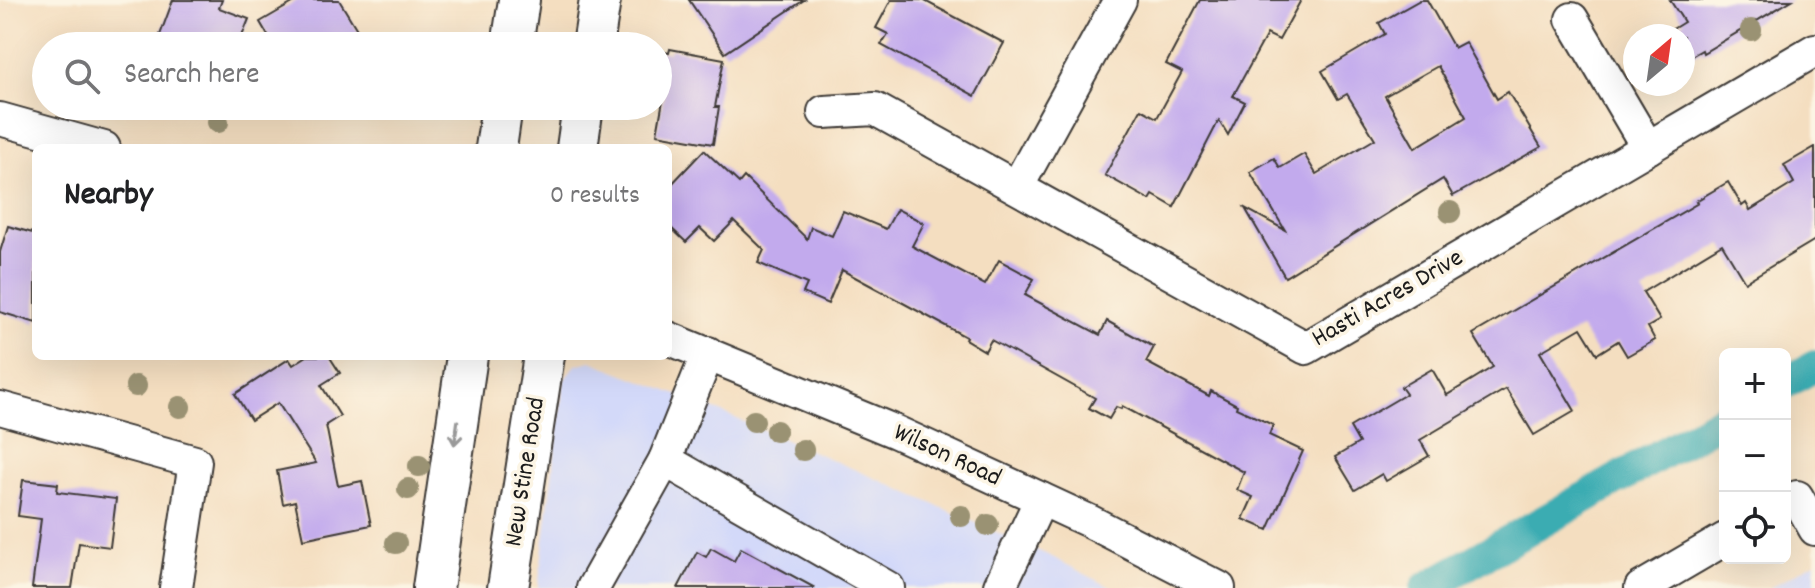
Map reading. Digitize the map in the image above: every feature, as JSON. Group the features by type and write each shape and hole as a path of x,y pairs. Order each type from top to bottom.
{"main road":[{"path":"514,32 519,0"},
{"path":"595,32 600,0"},
{"path":"497,144 500,120"},
{"path":"578,144 581,120"},
{"path":"433,588 466,360"},
{"name":"New Stine Road","path":"513,587 543,360"}],"street":[{"path":"1017,187 1120,0"},
{"path":"1572,19 1648,148"},
{"name":"Hasti Acres Drive","path":"824,112 875,109 1306,348 1815,50"},
{"path":"0,119 90,144"},
{"name":"Wilson Road","path":"672,340 896,432 1041,499 1211,586"},
{"path":"593,588 665,460 708,353"},
{"path":"0,408 195,462 176,588"},
{"path":"665,460 888,588"},
{"path":"1799,495 1815,529"},
{"path":"997,587 1041,499"},
{"path":"1641,588 1719,542"}],"shaded area":[{"path":"591,361 723,413 893,486 1050,556 1112,588 538,588 564,380 576,365"},
{"path":"1815,562 1815,588 1769,588"}],"building":[{"path":"173,0 222,0 219,8 249,19 244,32 161,32"},
{"path":"298,0 339,0 358,32 266,32 260,22"},
{"path":"689,0 804,0 725,53"},
{"path":"891,0 923,0 1004,43 975,96 881,45 888,34 876,28"},
{"path":"1200,0 1301,0 1279,40 1267,34 1233,96 1245,102 1228,135 1219,120 1174,207 1153,195 1150,200 1105,175 1141,109 1157,118 1182,72 1166,64"},
{"path":"1420,0 1427,0 1454,48 1465,42 1497,99 1508,92 1541,147 1453,196 1443,179 1285,277 1245,208 1285,230 1250,172 1274,158 1280,168 1304,154 1316,174 1375,139 1347,94 1338,99 1322,71 1385,34 1379,23","holes":["1438,66 1466,117 1415,148 1385,96"]},
{"path":"1670,0 1792,0 1703,53 1702,50 1695,54 1695,24 1681,24 1684,22"},
{"path":"672,49 724,59 715,107 719,107 713,144 657,134 659,120 672,120"},
{"path":"1815,147 1815,240 1745,282 1722,244 1643,292 1660,320 1648,327 1655,340 1627,356 1618,341 1597,354 1581,328 1540,352 1575,411 1534,435 1506,389 1420,440 1429,456 1386,481 1382,474 1355,490 1335,457 1359,443 1350,427 1406,394 1401,387 1432,369 1447,395 1493,367 1473,334 1698,203 1696,201 1728,182 1742,206 1746,203 1750,210 1794,183 1784,165"},
{"path":"704,150 739,183 744,177 807,239 811,227 832,236 843,211 886,229 897,209 924,223 912,246 985,285 999,260 1034,279 1025,295 1100,335 1107,321 1154,347 1146,362 1209,396 1211,391 1237,405 1236,408 1273,425 1269,435 1303,451 1268,530 1243,519 1253,497 1237,490 1244,472 1122,406 1121,409 1116,407 1109,419 1089,408 1095,398 991,340 985,351 966,337 842,270 828,304 803,293 807,284 758,263 764,250 734,221 714,241 700,228 686,242 672,229 672,184"},
{"path":"8,226 32,233 32,322 0,312 0,252"},
{"path":"287,360 293,365 301,360 332,360 340,373 321,385 340,416 326,425 338,486 362,481 371,525 303,539 295,501 283,504 277,471 316,463 278,403 251,420 235,394"},
{"path":"23,480 58,484 57,492 116,499 110,547 79,543 72,588 32,588 41,519 18,516"},
{"path":"711,548 734,561 741,548 815,588 678,588 697,552 706,557"}],"waterway":[{"path":"1791,380 1815,366"},
{"path":"1426,588 1721,420"}]}
